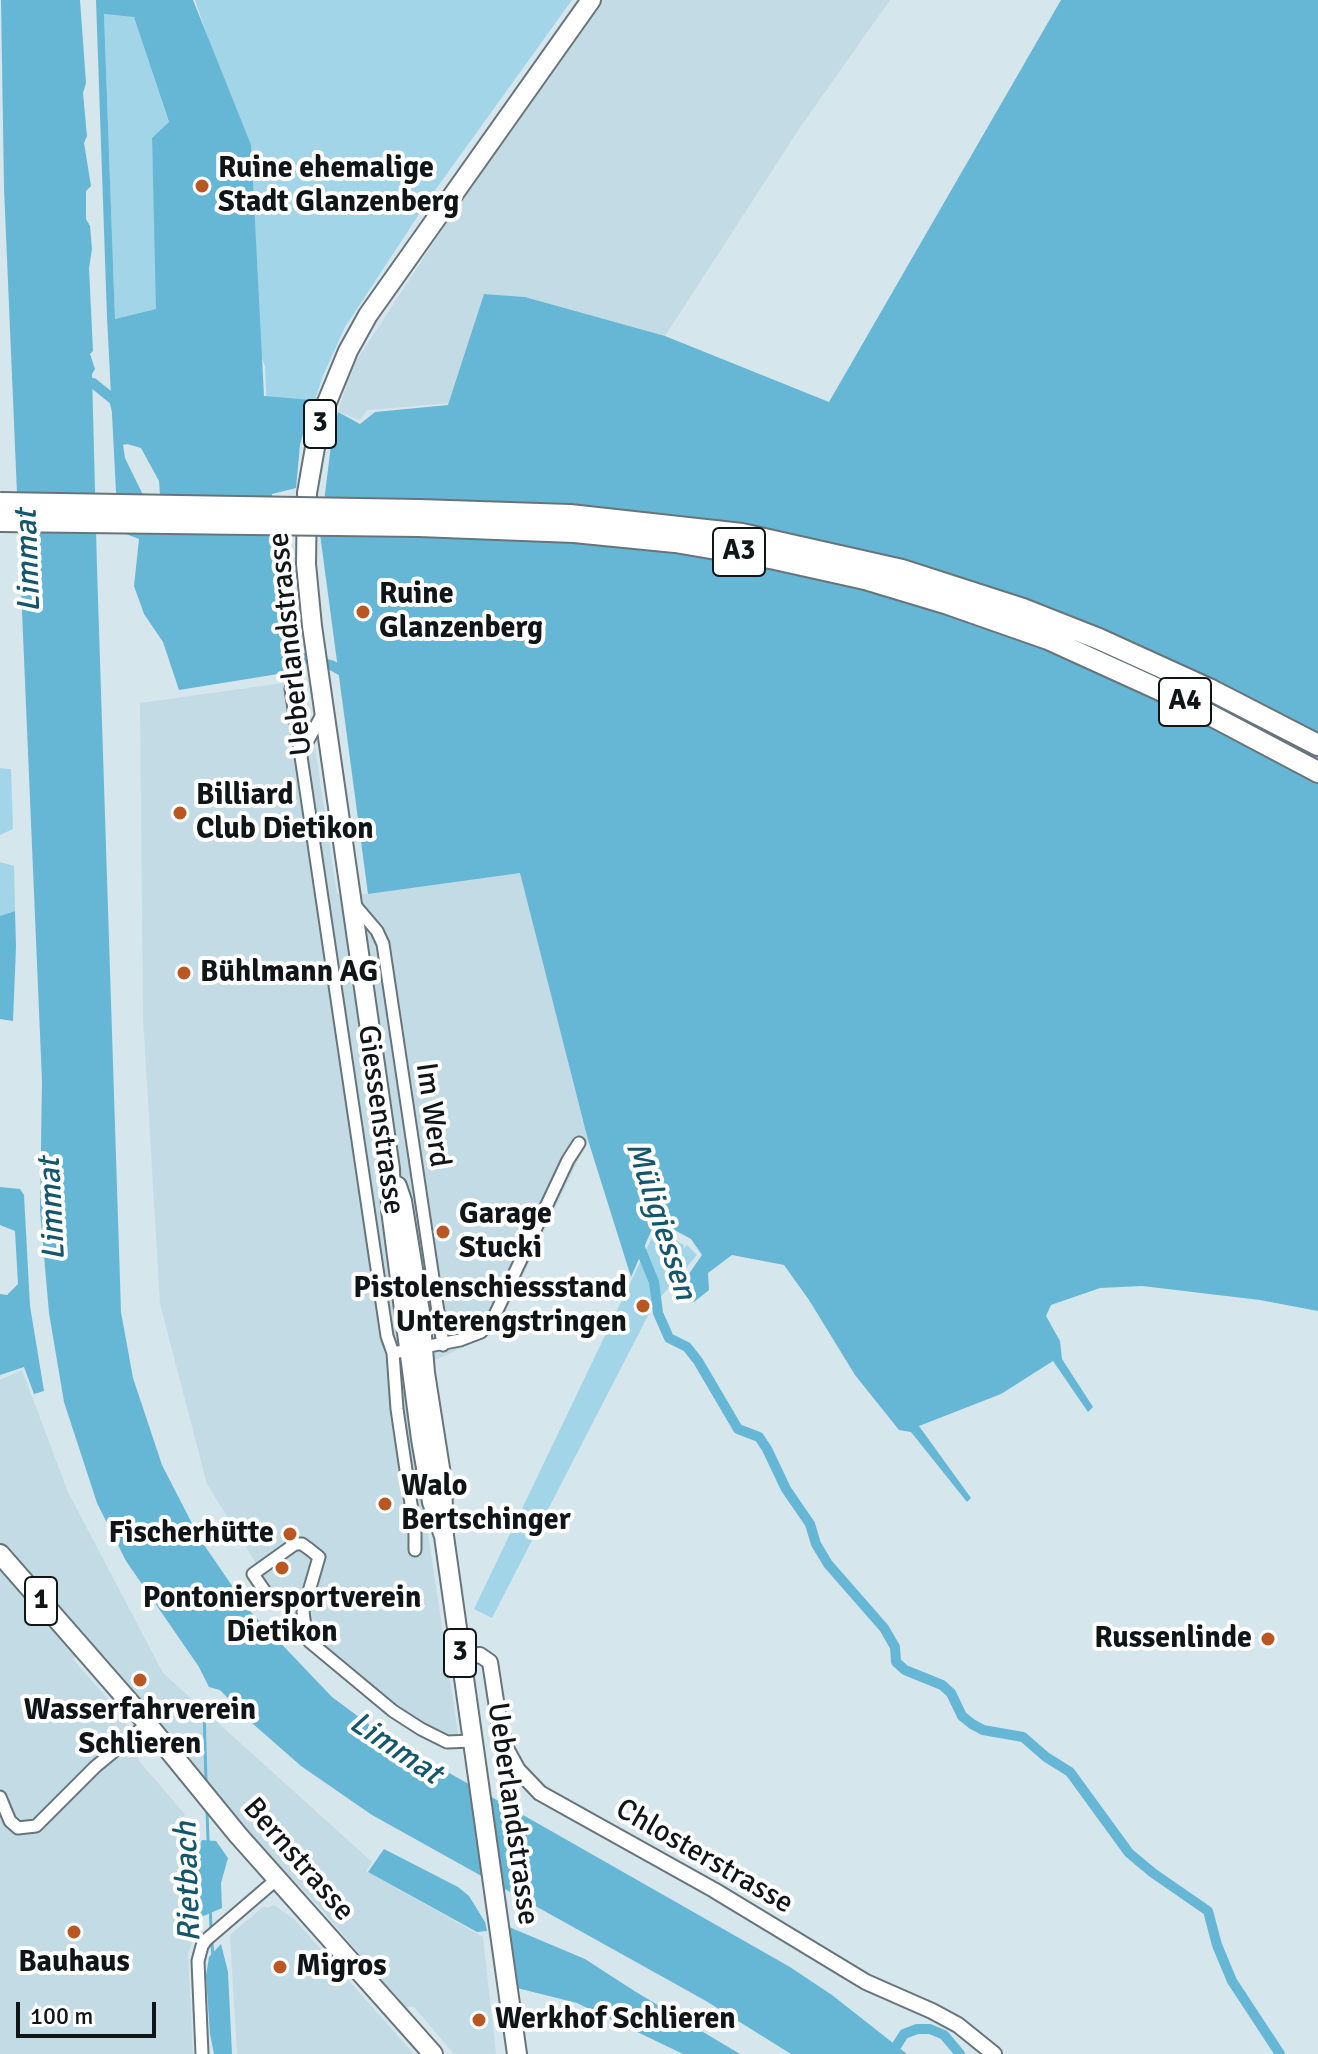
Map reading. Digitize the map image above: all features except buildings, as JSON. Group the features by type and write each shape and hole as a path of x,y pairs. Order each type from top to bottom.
{"highway":[{"name":"A3","path":"0,503 419,518 675,542 750,554 907,591 1048,639 1068,642 1127,667 1318,764"},
{"name":"A3","path":"0,521 570,515 742,534 890,567 1008,604 1099,639 1209,689 1318,745"},
{"name":"A4","path":"1048,639 1180,699 1318,772"}],"main road":[{"name":"Ueberlandstrasse","path":"517,2054 444,1536 442,1481 409,1351 391,1210 390,1169 314,641 306,564 307,493 317,436 336,378 379,298 591,0"},
{"name":"Bernstrasse","path":"0,1554 277,1879 433,2054"}],"street":[{"name":"Giessenstrasse","path":"291,689 387,1336 409,1351 397,1409 415,1531 415,1550"},
{"path":"302,751 324,710"},
{"name":"Im Werd","path":"352,902 377,931 383,944 443,1345"},
{"path":"409,1351 443,1345 481,1332 493,1319 568,1160 579,1143"},
{"path":"266,1593 253,1574 295,1544 309,1549 319,1557 303,1612 310,1642 393,1711 421,1729 441,1740 473,1741"},
{"name":"Chlosterstrasse","path":"461,1657 480,1655 490,1662 500,1727 507,1750 518,1770 540,1793 714,1890 866,1982 958,2025 994,2054"},
{"path":"0,1797 10,1821 18,1828 36,1826 95,1767 147,1724"},
{"path":"202,2054 198,1961 206,1940 277,1879"}],"shaded area":[{"name":"Limmat","path":"1,0 80,0 86,83 83,93 87,136 84,143 91,186 86,191 86,219 90,226 92,249 89,268 93,351 90,354 95,369 92,374 97,568 121,1312 133,1378 162,1465 200,1539 248,1609 332,1697 379,1732 790,1967 832,1995 907,2054 791,2054 706,2001 372,1815 301,1766 220,1690 209,1687 199,1667 126,1561 97,1503 64,1402 49,1313 40,1210 42,1081 4,188"},
{"path":"96,0 193,0 251,145 264,396 312,400 300,445 296,488 272,494 273,537 291,602 303,670 179,690 163,642 144,614 134,586 139,539 118,531","holes":["104,14 134,17 169,122 152,138 156,309 115,319","123,445 141,448 159,481 161,509 144,497 125,458"]},
{"path":"195,0 572,0 431,196 345,327 322,378 309,420 267,411 265,366 255,340 228,97"},
{"path":"593,0 890,0 801,126 665,336 525,297 484,294 452,403 367,410 360,420 338,412 352,367"},
{"path":"1061,0 1318,0 1318,1311 1260,1300 1142,1286 1100,1288 1051,1305 1046,1316 1060,1341 1062,1359 1093,1407 1088,1412 1053,1361 1001,1394 919,1426 971,1498 967,1502 911,1432 899,1430 855,1375 784,1265 732,1255 708,1273 709,1290 694,1302 682,1284 702,1255 691,1239 656,1220 631,1277 588,1140 520,873 368,894 320,534 338,412 360,424 375,412 448,405 484,294 525,297 665,336 829,402"},
{"path":"104,14 134,16 169,123 152,138 157,309 115,319"},
{"path":"305,680 337,894 368,894 520,872 588,1140 495,1333 404,1374 459,1740 423,1730 296,1628 207,1484 160,1304 143,1017 140,703"},
{"path":"0,768 11,769 13,829 0,835"},
{"path":"0,862 14,866 15,911 0,916"},
{"path":"15,911 13,1021 0,1019 0,916"},
{"path":"0,1187 20,1189 24,1195 30,1306 44,1391 34,1394 24,1367 0,1375 0,1294 7,1295 18,1284 15,1231 0,1225"},
{"path":"656,1229 684,1245 683,1249 687,1245 697,1255 653,1306 492,1618 474,1609"},
{"path":"22,1370 68,1492 163,1673 372,1862 366,1871 483,1937 496,2054 454,2054 414,2007 405,2007 320,1908 243,1827 89,1645 73,1659 124,1718 139,1761 184,1813 195,1887 195,1933 188,1954 193,2054 0,2054 0,1380"},
{"path":"202,1840 216,1841 228,1858 221,1883 222,1908 201,1917 195,1913 199,1892 192,1868"},
{"path":"384,1849 458,1887 469,1896 487,1931 477,1932 368,1872"},
{"path":"274,1905 294,1919 414,2054 237,2054 230,1935 264,1906"},
{"path":"509,1927 585,1959 740,2054 683,2054 577,2003 517,1988"},
{"path":"221,1944 228,1972 232,2054 214,2054 210,2034 206,1976 209,1957"}],"waterway":[{"name":"Müligiessen","path":"93,383 114,400 117,411"},
{"name":"Müligiessen","path":"290,651 295,656 331,665 370,686 407,740 445,757 455,768 464,788 481,800 509,811 553,839 563,852 568,861 574,895 563,945 580,1010 594,1101 599,1123 617,1160 634,1233 654,1282 658,1313 669,1338 687,1347 698,1361 738,1429 759,1437 786,1489 810,1524 816,1544 828,1564 884,1628 895,1647 896,1662 905,1670 942,1685 951,1693 962,1716 972,1724 983,1730 1023,1737 1070,1772 1129,1853 1208,1911 1217,1945 1232,1981 1280,2054"},
{"name":"Rietbach","path":"204,1709 206,1782"},
{"name":"Rietbach","path":"207,1810 211,1930"},
{"name":"Rietbach","path":"212,1942 218,2054"},
{"path":"897,2045 904,2034 917,2029 930,2029 944,2035 960,2054"}],"place":[{"name":"Ruine ehemalige Stadt Glanzenberg","path":"202,186"},
{"name":"Ruine Glanzenberg","path":"363,612"},
{"name":"Billiard Club Dietikon","path":"180,813"},
{"name":"Bühlmann AG","path":"184,973"},
{"name":"Garage Stucki","path":"443,1232"},
{"name":"Pistolenschiessstand Unterengstringen","path":"643,1306"},
{"name":"Walo Bertschinger","path":"385,1504"},
{"name":"Fischerhütte","path":"290,1534"},
{"name":"Pontoniersportverein Dietikon","path":"282,1568"},
{"name":"Russenlinde","path":"1268,1639"},
{"name":"Wasserfahrverein Schlieren","path":"140,1680"},
{"name":"Bauhaus","path":"74,1932"},
{"name":"Migros","path":"280,1967"},
{"name":"Werkhof Schlieren","path":"479,2020"}]}
